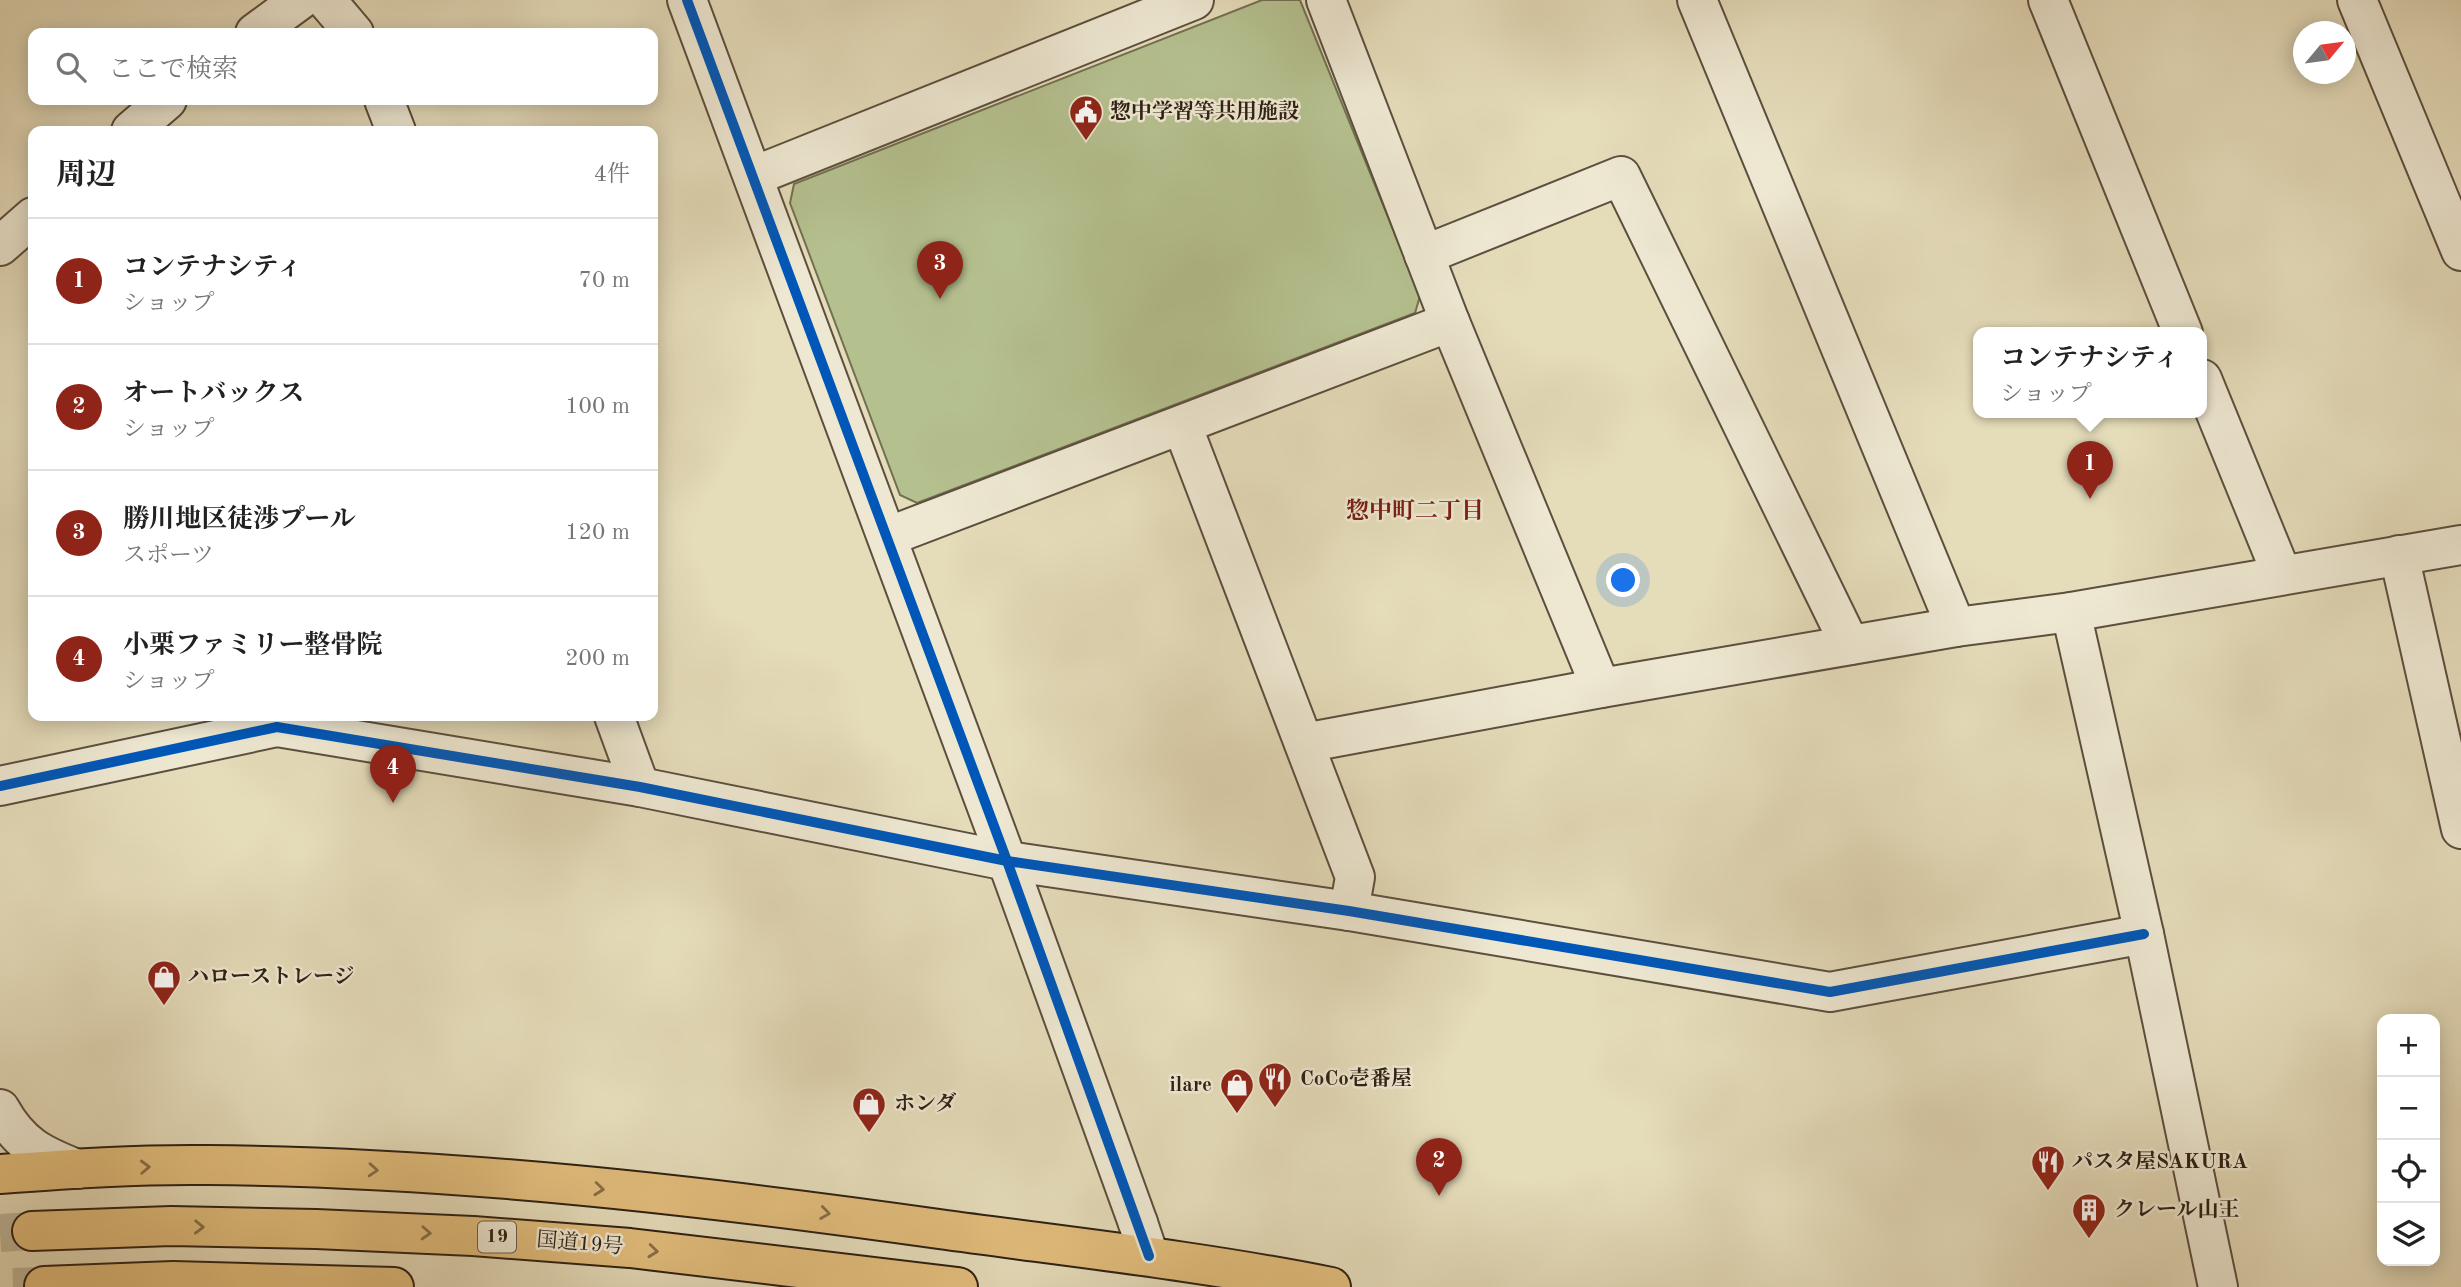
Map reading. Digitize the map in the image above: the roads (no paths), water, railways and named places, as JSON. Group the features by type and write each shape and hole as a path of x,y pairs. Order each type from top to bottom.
{"highway":[{"path":"0,1174 206,1165 355,1169 489,1178 812,1211 1144,1239 1242,1269 1331,1287"},
{"name":"国道19号","path":"32,1231 171,1226 472,1236 630,1248 958,1287"},
{"path":"44,1286 173,1281 394,1287"}],"street":[{"path":"262,28 300,0"},
{"path":"326,0 350,28"},
{"path":"687,0 1007,860 1144,1239"},
{"path":"754,176 1194,0"},
{"path":"1326,0 1450,323 1601,688"},
{"path":"1696,0 1956,627"},
{"path":"2048,0 2181,327"},
{"path":"2357,0 2461,251"},
{"path":"137,126 161,105"},
{"path":"386,105 394,126"},
{"path":"1424,255 1621,176 1850,645"},
{"path":"0,246 28,221"},
{"path":"887,537 1450,323"},
{"path":"2207,391 2281,575"},
{"path":"1182,425 1355,877 1349,912"},
{"path":"1304,743 1850,645 1956,627 2071,612 2461,545"},
{"path":"2399,555 2461,829"},
{"path":"2071,612 2144,934 2218,1287"},
{"path":"616,721 640,787"},
{"path":"0,786 274,722 640,787 1007,860 1349,912 1830,992 2144,934"},
{"path":"0,1109 10,1127 24,1142 45,1156 77,1169"}],"tunnel":[{"path":"0,1233 32,1231"},
{"path":"13,1287 44,1286"}],"place":[{"name":"惣中学習等共用施設","path":"1086,142"},
{"name":"勝川地区徒渉プール","path":"940,299"},
{"name":"コンテナシティ","path":"2090,499"},
{"name":"小栗ファミリー整骨院","path":"393,803"},
{"name":"ハローストレージ","path":"164,1007"},
{"name":"CoCo壱番屋","path":"1275,1109"},
{"name":"ilare","path":"1237,1115"},
{"name":"ホンダ","path":"869,1134"},
{"name":"パスタ屋SAKURA","path":"2048,1192"},
{"name":"オートバックス","path":"1439,1196"},
{"name":"クレール山王","path":"2089,1240"}],"district":[{"name":"惣中町二丁目","path":"1415,511"}]}
